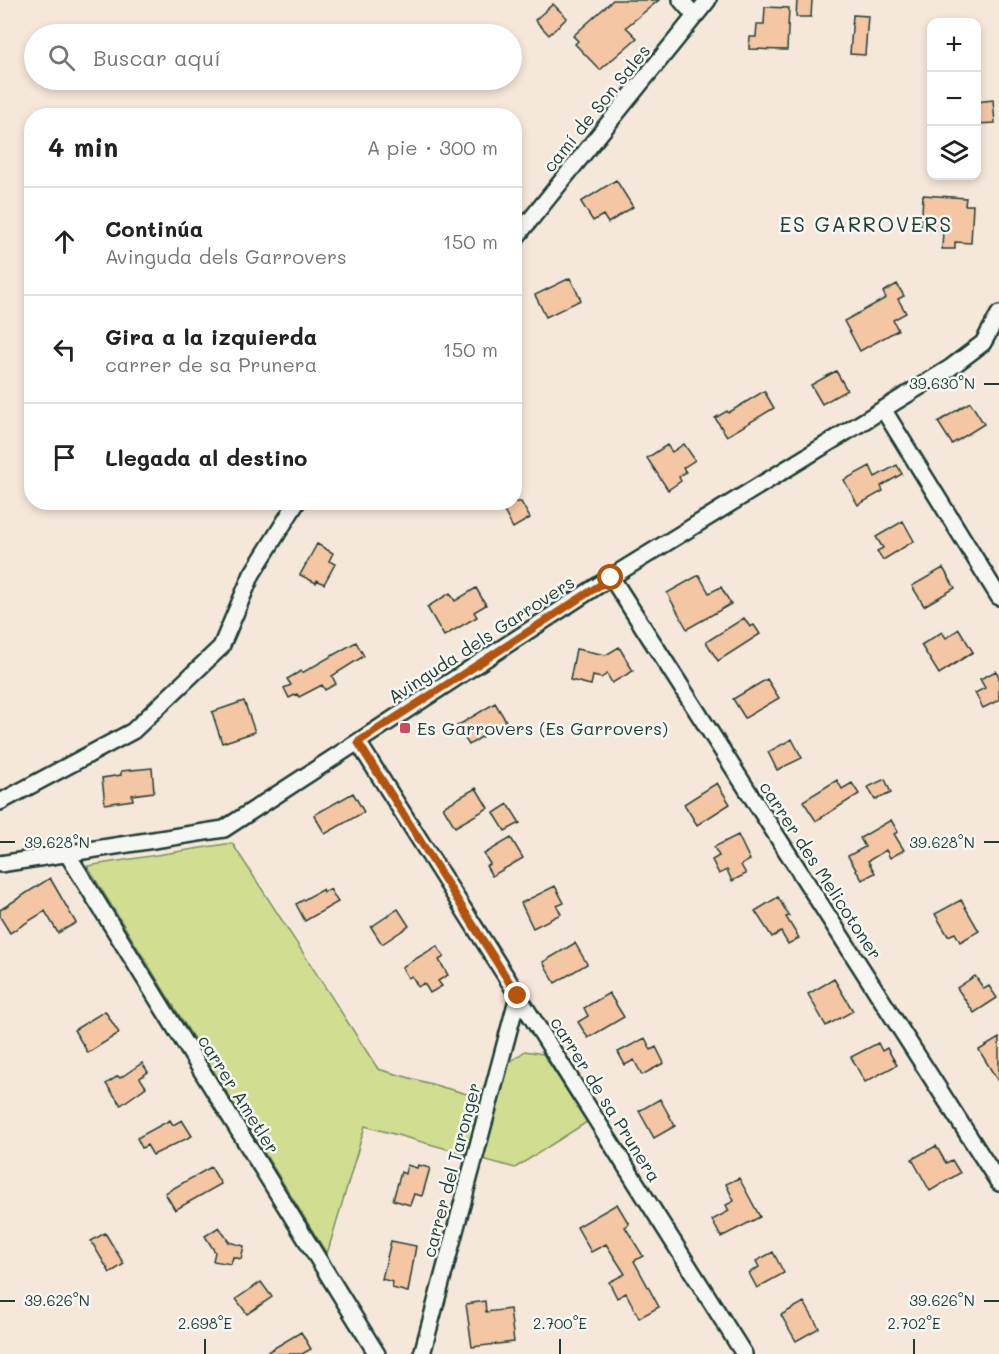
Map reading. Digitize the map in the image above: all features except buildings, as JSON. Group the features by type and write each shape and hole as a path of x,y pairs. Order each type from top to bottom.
{"street":[{"path":"681,0 695,16"},
{"name":"camí de Son Sales","path":"522,230 708,0"},
{"path":"983,343 999,314"},
{"path":"983,343 999,340"},
{"name":"Avinguda dels Garrovers","path":"0,864 224,829 611,578 950,368 983,343"},
{"path":"883,409 999,597"},
{"path":"0,802 133,731 221,647 252,574 292,510"},
{"name":"carrer des Melicotoner","path":"611,578 999,1183"},
{"name":"carrer de sa Prunera","path":"358,742 744,1354"},
{"name":"carrer Ametler","path":"68,855 377,1354"},
{"name":"carrer del Taronger","path":"422,1354 518,996"}],"green space":[{"path":"232,843 378,1069 499,1103 509,1063 525,1051 543,1054 587,1122 515,1168 365,1126 327,1254 87,866"}],"place":[{"name":"Es Garrovers (Es Garrovers)","path":"405,728"}],"district":[{"name":"ES GARROVERS","path":"866,223"}],"route":[{"path":"518,996 358,742 611,578"}]}
